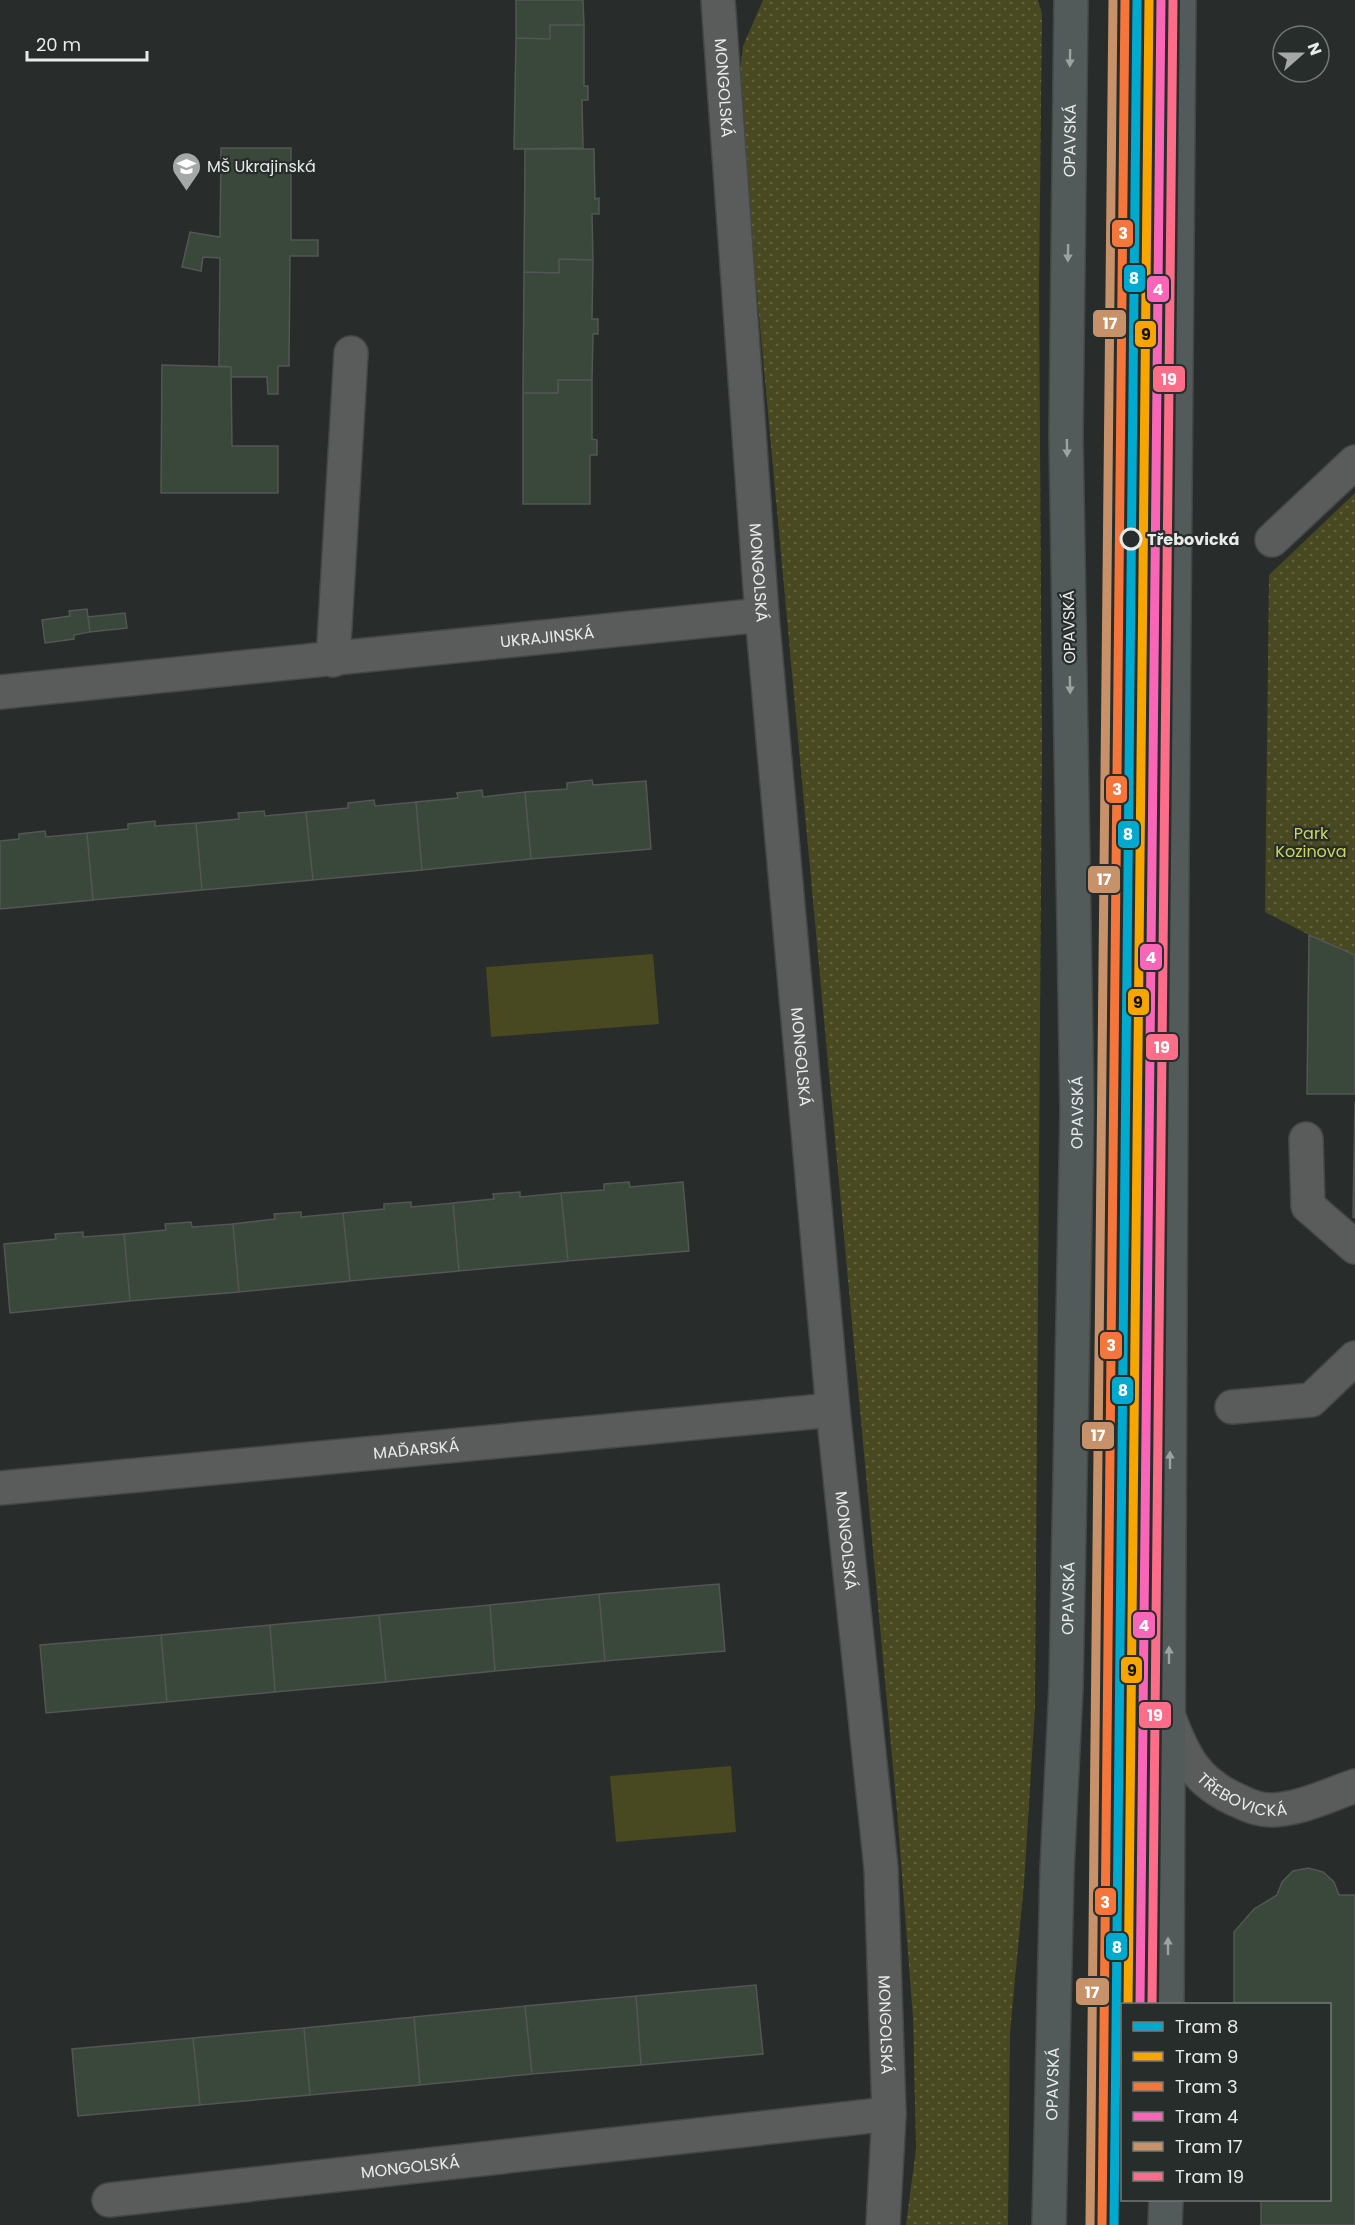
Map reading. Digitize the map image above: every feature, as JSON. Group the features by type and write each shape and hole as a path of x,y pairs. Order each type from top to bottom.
{"main road":[{"name":"OPAVSKÁ","path":"1049,2225 1058,1870 1066,1687 1077,1112 1066,435 1071,0"},
{"path":"1167,2003 1179,0"},
{"path":"1166,2201 1166,2225"}],"street":[{"name":"MONGOLSKÁ","path":"718,0 762,615 832,1410 881,1868 889,2114 883,2225"},
{"path":"333,660 351,353"},
{"path":"1272,540 1355,462"},
{"name":"UKRAJINSKÁ","path":"0,693 762,615"},
{"path":"1306,1139 1308,1206 1355,1247"},
{"path":"1232,1407 1311,1400 1355,1358"},
{"name":"MAĎARSKÁ","path":"0,1488 832,1410"},
{"name":"TŘEBOVICKÁ","path":"1168,1713 1179,1746 1199,1776 1226,1796 1249,1806 1272,1810 1355,1786"},
{"name":"MONGOLSKÁ","path":"109,2200 889,2114"}],"green space":[{"path":"763,0 1038,0 1042,15 1039,289 1042,748 1035,1707 1024,1884 1010,2032 1008,2225 906,2225 916,2149 913,2018 897,1811 738,88 743,46"},
{"name":"Park Kozinova","path":"1355,493 1355,955 1265,912 1269,575"},
{"path":"653,954 659,1024 491,1037 486,967"},
{"path":"731,1766 736,1832 616,1842 610,1776"}],"building":[{"path":"516,0 583,0 584,25 550,25 550,39 516,38"},
{"path":"550,25 584,25 584,86 588,86 588,100 582,100 583,148 514,149 516,38 550,39"},
{"path":"221,148 291,148 291,240 318,240 318,256 290,256 289,366 278,366 278,394 268,394 267,377 231,377 231,367 219,366 220,258 203,257 201,271 182,267 190,232 220,237"},
{"path":"525,149 594,149 595,199 599,198 599,214 592,214 593,260 559,259 559,273 524,272"},
{"path":"559,259 593,260 592,319 598,319 598,334 593,334 592,380 558,380 558,393 523,393 524,272 559,273"},
{"path":"162,365 231,367 232,446 278,446 278,493 161,493"},
{"path":"558,380 592,380 592,439 597,440 597,455 590,455 590,504 523,504 523,393 558,393"},
{"path":"87,609 90,632 74,635 74,639 45,643 42,620 70,616 69,611"},
{"path":"125,613 127,628 90,632 88,617"},
{"path":"592,780 593,785 646,781 651,849 531,859 525,792 567,789 567,783"},
{"path":"482,790 483,797 525,792 531,859 422,870 416,802 458,798 457,793"},
{"path":"374,800 375,806 416,802 422,870 313,880 306,812 348,808 348,803"},
{"path":"264,811 265,816 306,812 313,880 202,890 196,823 239,819 238,813"},
{"path":"155,821 155,826 196,823 202,890 93,900 87,833 128,829 128,824"},
{"path":"45,831 46,837 87,833 93,900 0,909 0,841 19,839 19,834"},
{"path":"1309,935 1355,955 1355,1094 1307,1094"},
{"path":"1355,1102 1355,1218 1353,1217"},
{"path":"629,1182 630,1187 683,1182 689,1251 568,1261 561,1193 604,1190 604,1184"},
{"path":"520,1192 520,1197 561,1193 568,1261 459,1271 453,1203 494,1199 493,1194"},
{"path":"411,1202 411,1207 453,1203 459,1271 350,1281 343,1213 384,1209 384,1204"},
{"path":"301,1212 301,1217 343,1213 350,1281 239,1292 233,1224 275,1219 274,1214"},
{"path":"191,1222 192,1227 233,1224 239,1292 130,1301 124,1234 166,1230 165,1224"},
{"path":"83,1232 83,1237 124,1234 130,1301 10,1313 4,1244 56,1239 55,1234"},
{"path":"719,1584 725,1651 605,1661 599,1594"},
{"path":"599,1594 605,1661 495,1671 490,1605"},
{"path":"490,1605 495,1671 386,1682 379,1615"},
{"path":"379,1615 386,1682 275,1692 270,1625"},
{"path":"270,1625 275,1692 167,1702 161,1635"},
{"path":"161,1635 167,1702 46,1713 40,1645"},
{"path":"1308,1868 1323,1872 1334,1882 1339,1895 1355,1895 1355,2225 1261,2225 1261,2201 1331,2201 1331,2003 1234,2003 1234,1932 1254,1909 1277,1895 1282,1882 1293,1871"},
{"path":"756,1985 763,2054 641,2065 636,1996"},
{"path":"636,1996 641,2065 532,2074 525,2006"},
{"path":"525,2006 532,2074 420,2085 414,2017"},
{"path":"414,2017 420,2085 310,2095 304,2028"},
{"path":"304,2028 310,2095 200,2105 193,2038"},
{"path":"193,2038 200,2105 78,2116 72,2049"}],"tram line":[{"name":"17","path":"1090,2225 1113,0"},
{"name":"3","path":"1102,2225 1125,0"},
{"name":"8","path":"1114,2225 1137,0"},
{"name":"9","path":"1128,2003 1149,0"},
{"name":"4","path":"1140,2003 1161,0"},
{"name":"19","path":"1152,2003 1173,0"}],"place":[{"name":"MŠ Ukrajinská","path":"186,192"},
{"name":"Třebovická","path":"1131,539"}]}
